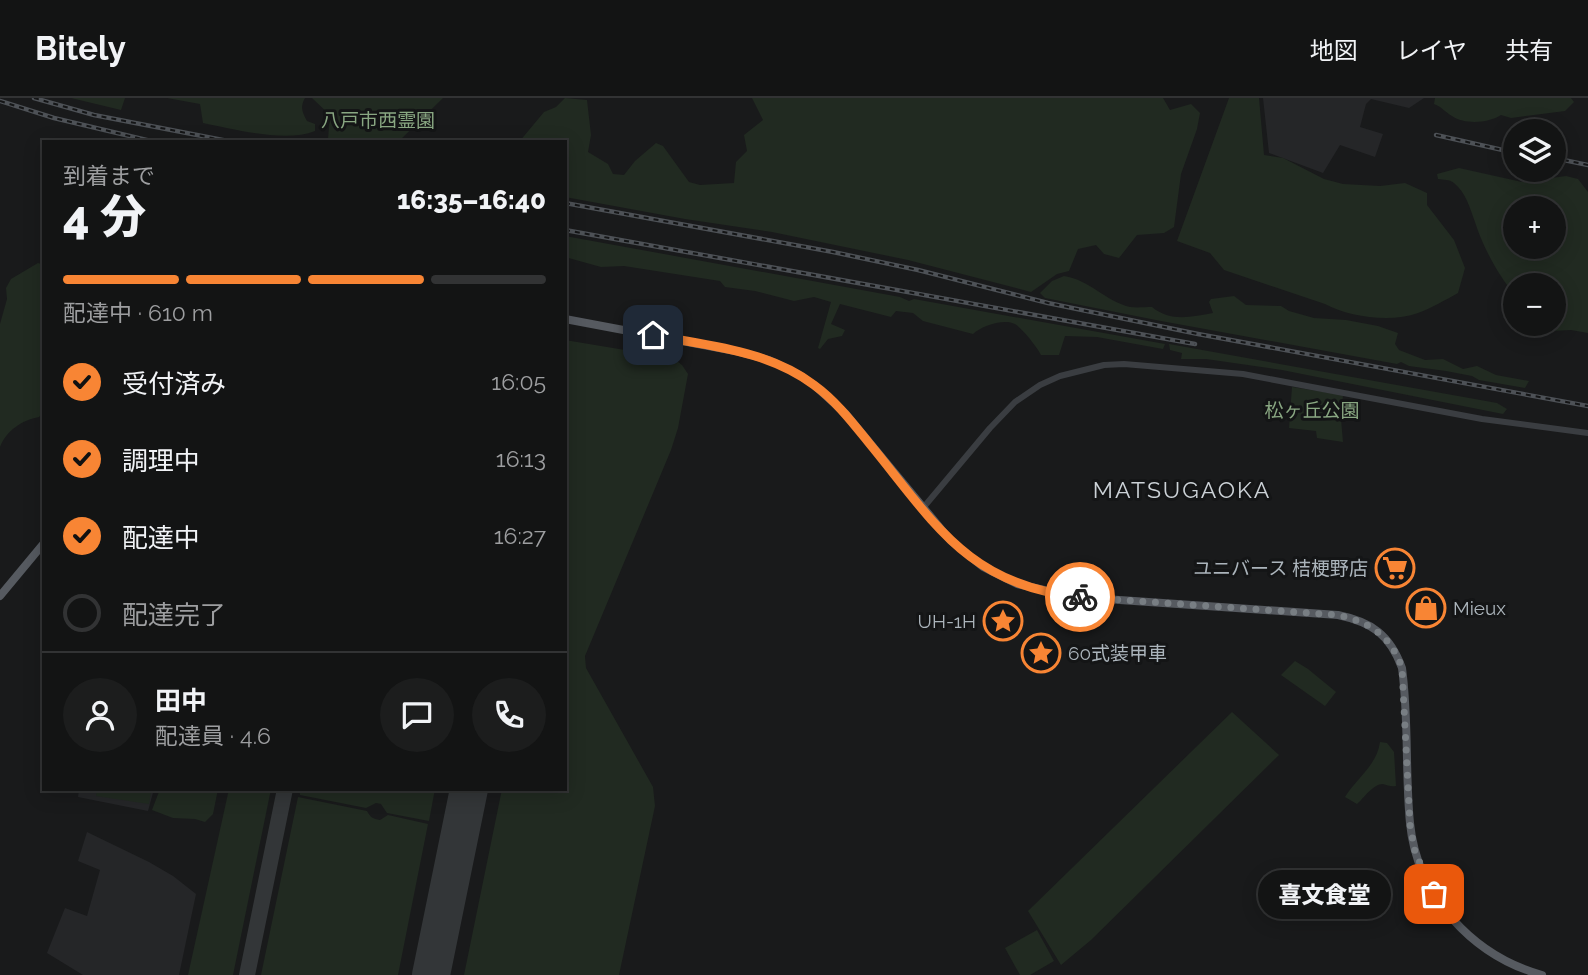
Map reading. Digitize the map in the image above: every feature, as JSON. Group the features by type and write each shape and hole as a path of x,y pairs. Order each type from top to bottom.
{"main road":[{"path":"567,319 735,351 768,359 798,374 846,414 923,508 965,554 998,575 1034,589 1076,597 1338,615 1353,618 1375,628 1392,645 1402,668 1410,825 1415,852 1424,874 1439,903 1473,940 1505,961 1542,975"},
{"path":"0,596 42,545"}],"street":[{"path":"923,508 1015,402 1060,376 1104,365 1124,364 1243,374 1482,419 1588,433"}],"shaded area":[{"path":"1263,98 1424,98 1409,108 1371,99 1366,104 1360,127 1383,134 1375,157 1340,145 1323,173 1269,153"},
{"path":"79,791 153,791 148,811 78,797"},
{"path":"87,832 149,862 196,894 179,975 83,975 47,953 65,908 87,916 100,870 78,861"}],"green space":[{"path":"71,98 125,98 121,110"},
{"path":"167,98 305,98 302,104 303,112 307,121 315,124 315,131 289,136 275,135 203,123 200,104"},
{"name":"八戸市西霊園","path":"312,98 443,98 400,140 328,139 330,115"},
{"path":"565,98 587,100 591,135 588,152 608,164 613,174 624,175 635,161 656,143 663,146 689,182 700,185 734,183 736,162 747,151 744,135 763,120 752,98 1163,98 1170,110 1191,104 1200,113 1181,174 1174,227 1164,233 1137,235 1119,258 1104,254 1096,245 1078,249 1069,271 1057,274 1031,292 908,260 772,232 567,197 567,140 521,140 544,112 556,107"},
{"path":"1229,98 1259,98 1264,155 1283,158 1324,179 1343,184 1380,186 1405,183 1427,193 1427,205 1454,240 1465,268 1458,293 1428,309 1407,316 1383,318 1358,315 1224,270 1210,253 1177,241"},
{"path":"1435,98 1571,98 1574,102 1565,111 1511,118 1501,115 1490,120 1470,122 1457,119 1434,104"},
{"path":"1459,168 1503,178 1503,182 1566,182 1566,176 1578,179 1588,192 1588,333 1566,330 1566,273 1503,273 1503,279 1478,231 1462,191 1448,180 1438,179 1437,174"},
{"path":"567,236 900,297 909,301 914,299 1165,344 1163,349 1097,337 1065,336 1059,355 1041,355 1022,330 1010,322 993,324 973,334 923,321 913,313 896,311 891,317 840,304 831,324 845,330 842,336 828,339 820,349 818,348 831,302 814,297 794,301 725,287 720,281 624,266 601,267 567,258"},
{"path":"38,263 42,264 42,413 15,427 0,447 0,324 7,299 6,288 11,279"},
{"path":"1064,276 1082,282 1121,304 1152,307 1173,317 1213,313 1209,302 1211,299 1234,296 1246,305 1281,306 1314,318 1378,326 1398,333 1395,344 1399,350 1425,360 1443,359 1463,369 1477,366 1496,375 1529,381 1525,388 1479,380 1472,376 1409,366 1401,362 1397,364 1161,321 1045,298 1040,293 1052,281"},
{"path":"567,340 673,358 688,374 678,428 585,656 586,668 653,787 655,806 619,975 464,975 502,791 567,791"},
{"path":"1169,344 1497,403 1507,409 1503,414 1282,370 1206,359 1181,359 1182,353 1170,350"},
{"name":"松ヶ丘公園","path":"1292,387 1343,395 1343,442 1317,438 1316,431 1289,428"},
{"path":"1295,661 1336,692 1325,706 1281,675"},
{"path":"1232,712 1279,755 1091,940 1061,965 1028,911"},
{"path":"1380,742 1387,743 1394,752 1396,786 1379,785 1357,804 1345,797 1375,758"},
{"path":"97,791 151,792 149,804 96,796"},
{"path":"159,791 218,791 213,814 205,822 173,818 152,810"},
{"path":"229,791 271,791 233,975 188,975"},
{"path":"299,791 435,791 429,821 387,813 381,804 376,803 366,808 300,795"},
{"path":"298,797 367,811 378,820 388,815 428,824 398,975 261,975"},
{"path":"1037,930 1054,961 1030,975 1020,975 1005,948"}],"taxiway":[{"path":"247,975 285,791"}],"runway":[{"path":"431,975 469,791"}],"railway":[{"path":"34,98 94,115 223,140"},
{"path":"0,101 54,118 147,140"},
{"path":"1436,135 1503,150"},
{"path":"1566,160 1588,165"},
{"path":"567,203 833,252 918,270 1048,303 1198,334 1588,406"},
{"path":"567,230 1195,344"}],"way so far":[{"path":"1080,597 1338,615 1353,618 1375,628 1392,645 1402,668 1410,825 1415,852 1434,894"}],"place":[{"name":"ユニバース 桔梗野店","path":"1395,568"},
{"name":"Mieux","path":"1426,608"},
{"name":"UH-1H","path":"1003,621"},
{"name":"60式装甲車","path":"1041,653"},
{"name":"喜文食堂","path":"1434,894"}],"district":[{"name":"MATSUGAOKA","path":"1182,490"}],"route":[{"path":"653,335 768,359 798,374 846,414 940,529 965,554 1017,584 1050,593 1080,597"}]}
